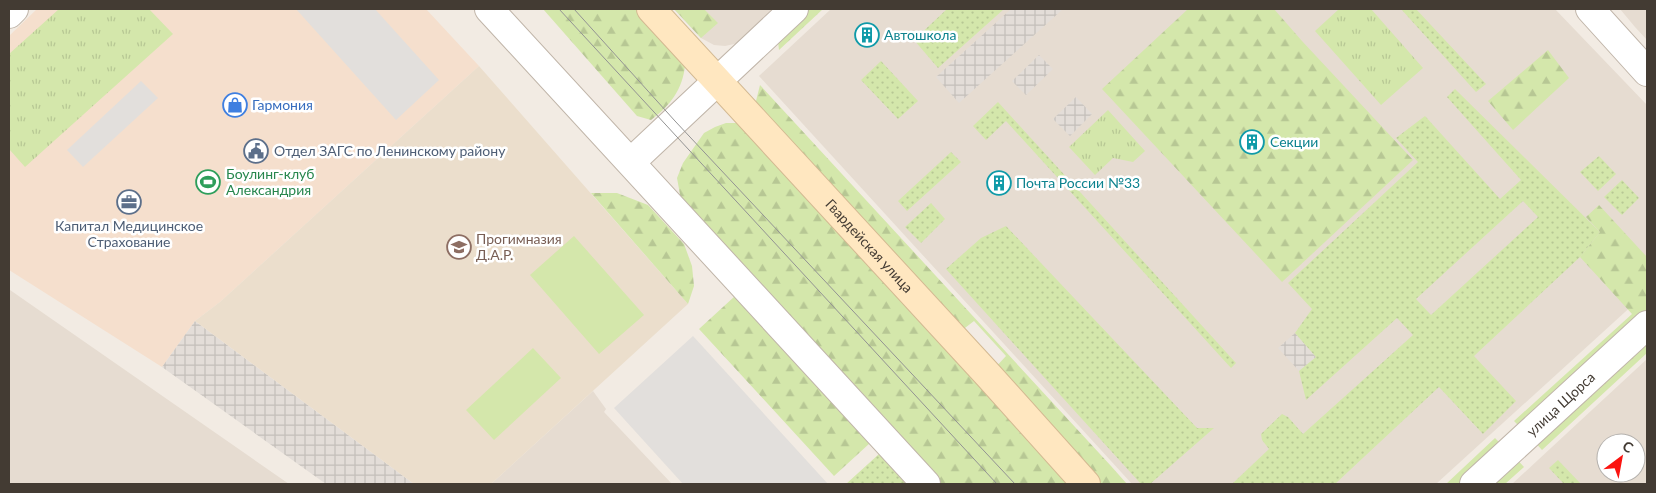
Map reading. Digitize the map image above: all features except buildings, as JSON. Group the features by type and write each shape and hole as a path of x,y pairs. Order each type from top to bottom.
{"street":[{"path":"9,14 14,9"},
{"path":"489,9 736,280 926,484"},
{"name":"Гвардейская улица","path":"651,9 1086,484"},
{"path":"630,162 794,9"},
{"path":"1590,9 1647,72"},
{"name":"улица Щорса","path":"1474,484 1647,325"}],"shaded area":[{"path":"37,9 426,9 479,66 220,302 195,321 162,367 9,270 9,36"},
{"path":"296,9 375,9 439,80 396,120"},
{"path":"674,9 779,9 743,42 725,46 714,45 701,38"},
{"path":"831,9 1555,9 1647,105 1647,292 1436,484 1132,484 759,76"},
{"path":"1011,9 1063,9 959,103 936,77"},
{"path":"1620,9 1647,9 1647,40 1635,27"},
{"path":"1039,55 1053,69 1026,95 1012,81"},
{"name":"Прогимназия Д.А.Р.","path":"479,66 688,304 491,484 414,484 195,321 220,302"},
{"path":"141,81 158,98 83,167 67,150"},
{"path":"1076,97 1092,114 1070,136 1053,119"},
{"path":"10,290 289,484 9,484"},
{"path":"195,321 414,484 326,484 162,367"},
{"path":"1295,333 1316,357 1299,371 1278,348"},
{"path":"693,336 828,484 683,484 614,408"},
{"path":"1647,359 1647,484 1512,484"},
{"path":"593,391 606,409 604,412 672,484 491,484"}],"green space":[{"path":"59,9 149,9 173,34 25,167 9,149 9,54"},
{"path":"543,9 638,9 685,65 682,82 670,103 651,120 637,116"},
{"path":"674,9 704,9 718,23 701,38"},
{"path":"803,9 823,9 779,50 777,33"},
{"path":"947,9 1004,9 938,68 914,40"},
{"path":"1188,9 1274,9 1413,160 1282,282 1102,89"},
{"path":"1339,9 1371,9 1423,68 1381,105 1315,31"},
{"path":"1401,9 1416,9 1486,84 1476,92"},
{"path":"1548,50 1569,78 1513,130 1488,101"},
{"path":"881,61 918,101 898,119 861,80"},
{"path":"760,85 1127,484 1100,484 993,370 1006,356 974,321 961,331 755,105"},
{"path":"1455,89 1600,232 1580,257 1474,356 1516,401 1483,434 1439,387 1335,484 1232,484 1269,449 1262,440 1261,434 1282,414 1288,417 1303,434 1413,335 1397,318 1306,400 1299,371 1316,357 1295,333 1312,309 1288,283 1418,162 1396,138 1425,116 1500,199 1521,180 1447,97","holes":["1523,201 1538,217 1431,315 1416,299"]},
{"path":"998,102 1236,363 1231,368 1006,121 986,140 973,126"},
{"path":"1108,110 1145,151 1133,162 1113,158 1095,175 1069,147"},
{"path":"726,123 736,123 745,128 1072,484 936,484 681,200 677,178 683,163 704,133"},
{"path":"951,152 961,162 907,211 898,201"},
{"path":"1599,156 1616,174 1598,191 1580,172"},
{"path":"1622,180 1639,198 1622,215 1604,197"},
{"path":"591,193 617,193 648,205 684,244 692,266 694,286 688,304"},
{"path":"931,203 945,219 921,243 905,227"},
{"path":"1599,205 1647,257 1647,316 1523,430 1514,421 1632,314 1580,257 1600,232 1586,217"},
{"path":"1006,226 1197,428 1214,428 1150,484 1141,484 946,269 981,238"},
{"path":"574,236 644,315 599,354 530,275"},
{"path":"735,296 870,443 834,476 699,329"},
{"path":"1647,331 1647,353 1542,450 1532,439"},
{"path":"533,348 561,378 494,440 466,410"},
{"path":"1495,438 1505,448 1466,484 1446,484"},
{"path":"879,454 906,484 846,484"},
{"path":"1514,456 1524,467 1505,484 1484,484"},
{"path":"1558,460 1581,484 1564,484 1549,468"}],"tram line":[{"path":"559,9 997,484"},
{"path":"574,9 675,121 1015,484"}],"place":[{"name":"Автошкола","path":"867,35"},
{"name":"Гармония","path":"235,105"},
{"name":"Секции","path":"1252,142"},
{"name":"Отдел ЗАГС по Ленинскому району","path":"256,151"},
{"name":"Боулинг-клуб Александрия","path":"208,182"},
{"name":"Почта России №33","path":"999,183"},
{"name":"Капитал Медицинское Страхование","path":"129,202"},
{"name":"Прогимназия Д.А.Р.","path":"459,247"}]}
